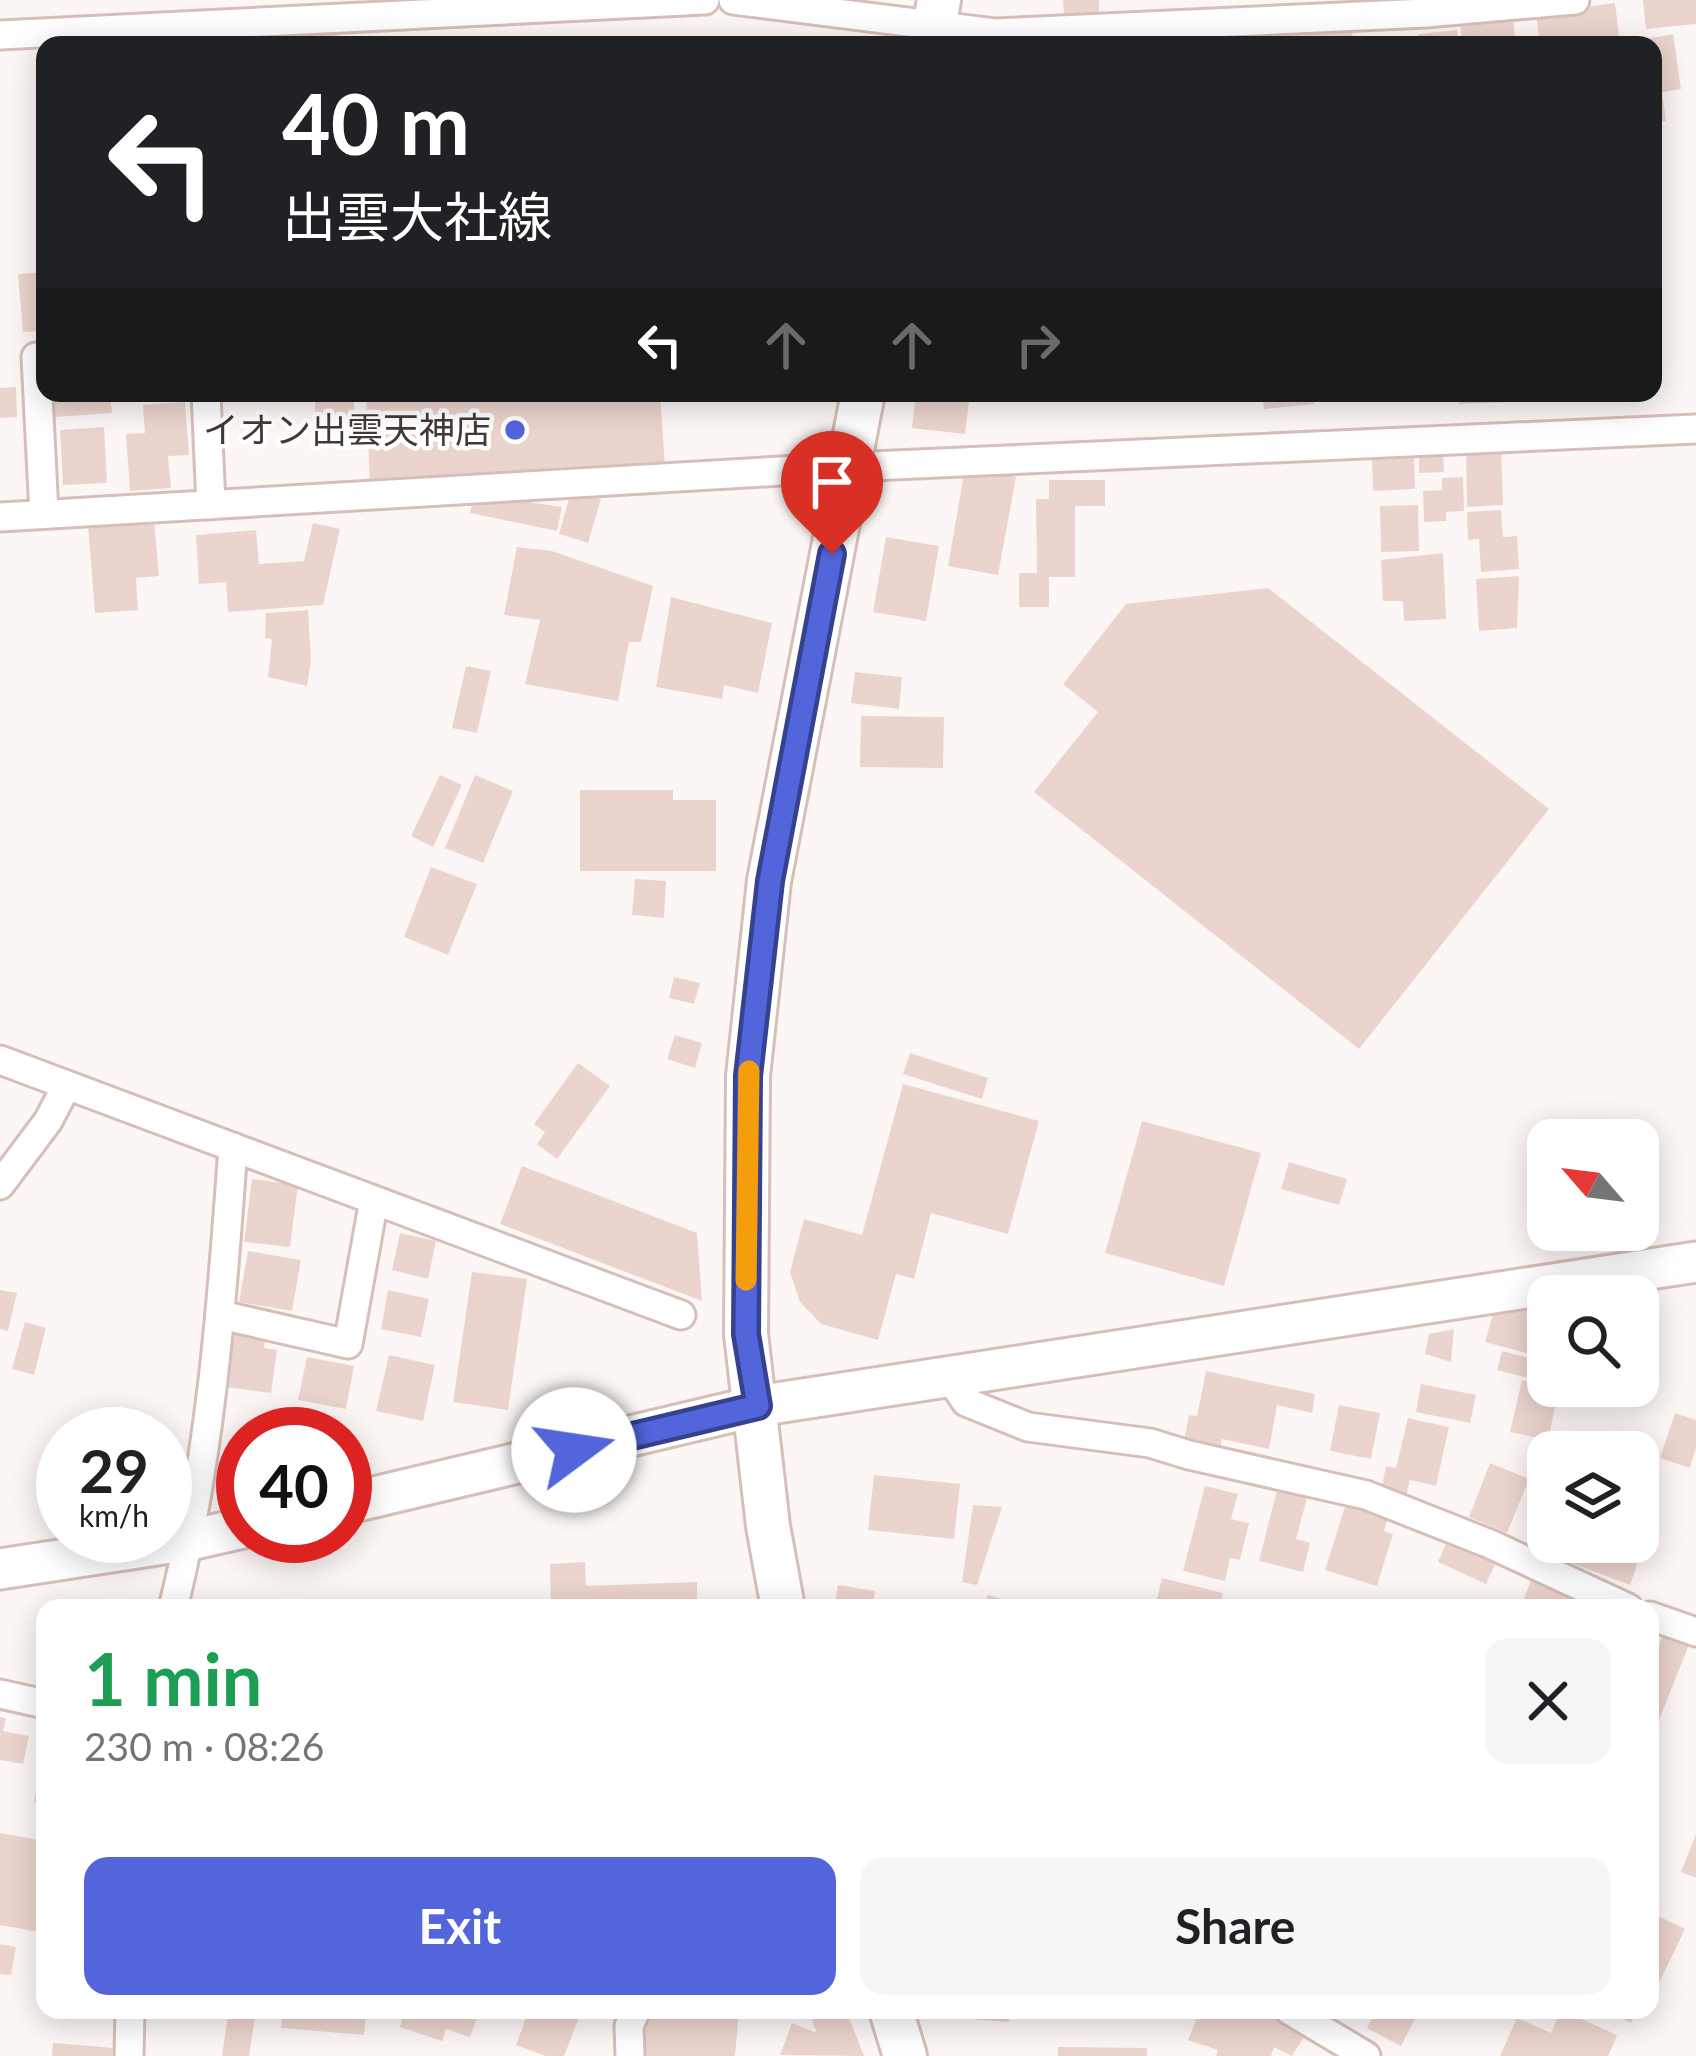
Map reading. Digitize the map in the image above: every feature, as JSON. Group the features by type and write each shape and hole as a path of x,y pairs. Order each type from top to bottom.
{"main road":[{"path":"781,1599 746,1334 748,1076 770,881 861,402"},
{"path":"894,2019 905,2056"}],"street":[{"path":"0,35 187,23 283,33 705,0"},
{"path":"733,0 995,33 1426,13 1575,0"},
{"path":"38,402 44,514"},
{"path":"206,402 211,505"},
{"path":"0,517 849,467 1696,429"},
{"path":"0,1060 681,1315"},
{"path":"0,1185 48,1121 67,1085"},
{"path":"192,1525 221,1315 233,1147"},
{"path":"221,1315 348,1343 374,1200"},
{"path":"372,1498 758,1406 1696,1262"},
{"path":"950,1378 966,1402 1028,1427 1150,1442 1366,1495 1490,1544 1609,1599"},
{"path":"0,1569 39,1563"},
{"path":"175,1599 184,1563"},
{"path":"1659,1619 1696,1632"},
{"path":"0,1694 36,1702"},
{"path":"130,2019 131,2055"},
{"path":"630,2056 632,2019"},
{"path":"1303,2019 1366,2056"}],"building":[{"path":"1063,0 1099,0 1099,13 1064,14"},
{"path":"1643,0 1696,0 1696,24 1646,29"},
{"path":"1615,3 1619,36 1539,36 1536,14"},
{"path":"1513,16 1515,36 1462,36 1460,22"},
{"path":"1352,29 1352,36 1303,36"},
{"path":"336,30 337,36 294,36"},
{"path":"1300,30 1300,36 1189,36"},
{"path":"1457,30 1457,36 1418,36"},
{"path":"1673,34 1681,89 1662,92 1662,36"},
{"path":"36,273 36,331 23,332 18,274"},
{"path":"16,387 17,417 0,418 0,388"},
{"path":"53,402 111,402 112,413 54,417"},
{"path":"185,402 189,455 168,456 171,488 130,491 126,434 145,433 143,405"},
{"path":"315,402 354,402 354,423 315,424"},
{"name":"イオン出雲天神店","path":"366,402 661,402 665,467 370,486"},
{"path":"915,402 969,402 965,434 912,428"},
{"path":"1263,402 1314,402 1314,404 1264,409"},
{"path":"104,427 107,483 63,485 60,430"},
{"path":"1501,445 1503,505 1467,507 1466,446"},
{"path":"1443,447 1444,472 1419,473 1419,448"},
{"path":"1414,456 1415,489 1373,491 1372,458"},
{"path":"965,468 1016,477 998,575 948,566"},
{"path":"1463,477 1464,511 1446,512 1446,521 1424,522 1423,491 1442,490 1442,478"},
{"path":"1049,480 1105,480 1105,506 1075,506 1075,577 1049,577 1049,607 1019,607 1019,573 1037,573 1036,499 1049,499"},
{"path":"571,491 601,499 588,543 559,534"},
{"path":"474,494 562,507 557,531 470,513"},
{"path":"1418,505 1419,551 1381,552 1380,506"},
{"path":"1501,510 1503,537 1517,536 1519,569 1481,572 1479,539 1468,540 1467,512"},
{"path":"154,520 159,576 136,578 138,610 95,613 88,525"},
{"path":"313,523 340,529 323,605 228,612 226,582 199,584 196,535 256,530 259,564 304,561"},
{"path":"886,537 939,546 926,621 873,612"},
{"path":"517,547 552,551 653,586 641,642 629,642 618,701 525,684 540,620 504,615"},
{"path":"1443,553 1446,619 1404,621 1403,601 1383,601 1381,560"},
{"path":"1519,576 1517,628 1479,631 1476,579"},
{"path":"1268,588 1549,809 1359,1049 1034,792 1098,712 1063,684 1126,604"},
{"path":"671,597 772,623 758,693 724,685 722,699 656,687"},
{"path":"308,610 311,660 307,686 268,677 272,639 265,638 266,613"},
{"path":"466,666 491,671 477,733 452,728"},
{"path":"855,672 902,677 899,709 851,703"},
{"path":"861,716 944,717 943,768 860,767"},
{"path":"440,775 462,785 433,847 411,836"},
{"path":"475,775 513,791 483,863 445,848"},
{"path":"580,790 673,790 673,800 716,800 716,871 580,871"},
{"path":"431,867 477,884 448,955 404,937"},
{"path":"635,879 666,881 664,918 632,915"},
{"path":"674,977 700,983 694,1004 669,998"},
{"path":"675,1035 702,1043 695,1068 667,1059"},
{"path":"910,1053 988,1078 982,1099 903,1074"},
{"path":"578,1063 610,1086 557,1159 537,1144 545,1132 534,1124"},
{"path":"903,1084 1039,1121 1008,1234 931,1213 914,1279 896,1274 878,1340 821,1324 800,1302 790,1272 804,1219 862,1235"},
{"path":"1142,1121 1261,1153 1224,1286 1105,1253"},
{"path":"1289,1162 1347,1179 1339,1205 1281,1189"},
{"path":"522,1166 697,1233 702,1301 500,1224"},
{"path":"252,1179 298,1185 290,1247 244,1242"},
{"path":"400,1233 436,1241 428,1279 392,1270"},
{"path":"248,1251 301,1260 292,1311 239,1302"},
{"path":"472,1272 527,1279 508,1410 453,1402"},
{"path":"0,1290 17,1293 8,1331 0,1329"},
{"path":"388,1290 429,1299 421,1337 381,1329"},
{"path":"1527,1310 1527,1353 1485,1342 1493,1314"},
{"path":"25,1322 46,1328 34,1375 12,1369"},
{"path":"1454,1329 1451,1362 1425,1354 1429,1334"},
{"path":"233,1331 266,1335 264,1348 277,1350 271,1393 225,1387"},
{"path":"1502,1351 1527,1358 1527,1378 1497,1370"},
{"path":"389,1355 435,1365 423,1421 376,1411"},
{"path":"307,1357 354,1366 346,1407 298,1400"},
{"path":"1206,1371 1315,1394 1312,1413 1277,1405 1269,1449 1222,1439 1220,1448 1184,1441 1189,1415 1197,1416"},
{"path":"1522,1380 1527,1381 1527,1407 1555,1407 1550,1431 1527,1431 1527,1436 1510,1432"},
{"path":"1421,1384 1476,1395 1470,1423 1416,1412"},
{"path":"1339,1405 1380,1413 1371,1459 1330,1451"},
{"path":"1675,1413 1696,1420 1690,1468 1660,1458"},
{"path":"1408,1418 1449,1427 1436,1486 1410,1480 1406,1496 1381,1490 1386,1466 1396,1468"},
{"path":"1490,1463 1527,1478 1507,1533 1469,1517"},
{"path":"874,1475 960,1484 954,1539 868,1530"},
{"path":"1205,1486 1238,1494 1231,1519 1249,1523 1240,1560 1230,1558 1225,1581 1183,1571"},
{"path":"1277,1490 1307,1498 1296,1539 1310,1543 1303,1572 1259,1561"},
{"path":"1348,1497 1391,1510 1384,1531 1393,1534 1377,1586 1325,1570"},
{"path":"973,1505 1002,1507 977,1585 962,1582"},
{"path":"1449,1537 1497,1560 1486,1584 1438,1562"},
{"path":"585,1562 586,1586 697,1582 697,1599 551,1599 550,1564"},
{"path":"1571,1563 1638,1563 1630,1585"},
{"path":"1534,1573 1574,1590 1570,1599 1524,1599"},
{"path":"1162,1578 1223,1593 1222,1599 1157,1599"},
{"path":"838,1585 875,1591 874,1599 836,1599"},
{"path":"1664,1632 1690,1642 1659,1720 1659,1644"},
{"path":"0,1717 6,1718 3,1731 29,1736 23,1764 0,1760"},
{"path":"0,1833 36,1839 36,1931 0,1925"},
{"path":"1696,1834 1696,1878 1681,1872"},
{"path":"1659,1916 1685,1929 1659,1983"},
{"path":"0,1944 16,1947 11,1975 0,1974"},
{"path":"228,2019 255,2019 249,2056 222,2056"},
{"path":"282,2019 365,2019 364,2035 281,2028"},
{"path":"402,2019 477,2019 470,2037 446,2029 442,2041 400,2027"},
{"path":"526,2019 578,2019 564,2056 546,2056 516,2045"},
{"path":"647,2019 738,2019 735,2056 643,2056"},
{"path":"812,2019 850,2019 864,2056 780,2055 792,2023 817,2033"},
{"path":"1196,2019 1291,2019 1309,2029 1292,2056 1274,2047 1271,2056 1216,2056 1218,2050 1188,2040"},
{"path":"1372,2019 1414,2019 1401,2046 1367,2028"},
{"path":"1517,2019 1551,2033 1557,2019 1581,2019 1617,2035 1608,2056 1500,2056"},
{"path":"53,2043 113,2048 112,2056 52,2056"},
{"path":"1058,2047 1147,2048 1147,2056 1058,2056"}],"slow traffic":[{"path":"746,1280 749,1071"}],"place":[{"name":"イオン出雲天神店","path":"515,430"}],"route":[{"path":"574,1450 758,1406 746,1334 748,1076 770,881 832,554"}]}
